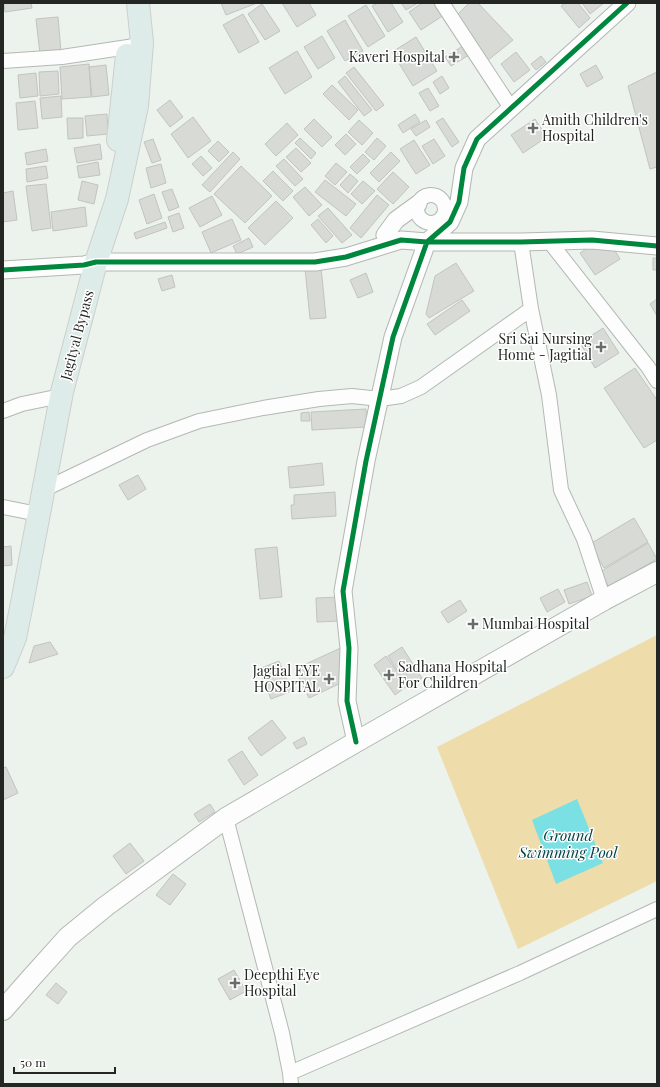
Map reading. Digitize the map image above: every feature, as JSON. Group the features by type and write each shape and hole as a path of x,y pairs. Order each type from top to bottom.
{"main road":[{"name":"Jagityal Bypass","path":"123,3 135,45"},
{"name":"Jagityal Bypass","path":"3,667 15,638 62,392 90,264 107,200 117,154 135,45 138,3"},
{"name":"Jagityal Bypass","path":"3,629 9,607 64,330 90,264"},
{"path":"3,1010 68,937 106,906 226,818 604,600 657,572"}],"street":[{"path":"442,3 511,108"},
{"path":"418,204 418,213 423,221 431,223 444,221 450,222 459,202 464,168 477,139 627,3"},
{"path":"3,61 62,57 135,45"},
{"path":"356,742 347,701 349,648 343,591 366,461 393,337 426,242 444,221 444,203 441,199 437,196 428,195 396,220 385,235 390,243"},
{"path":"3,270 90,264 315,262 346,257 402,240 426,242 592,240 657,246"},
{"path":"550,241 648,367 657,381"},
{"path":"521,242 531,309 549,395 561,490 584,539 604,600"},
{"path":"43,490 147,440 199,422 263,408 320,399 352,396 380,399 401,396 421,387 531,309"},
{"path":"3,411 22,404 51,398"},
{"path":"3,507 28,512"},
{"path":"226,818 282,1033 290,1078 657,909"}],"shaded area":[{"path":"657,635 657,881 518,949 437,747"}],"water":[{"name":"Ground Swimming Pool","path":"577,799 603,863 556,884 532,820"}],"building":[{"path":"4,3 31,3 32,8 5,12"},
{"path":"221,3 257,3 226,15"},
{"path":"282,3 309,3 316,15 297,27"},
{"path":"377,3 391,3 403,22 388,32 372,6"},
{"path":"401,3 418,3 406,10"},
{"path":"422,3 435,3 444,15 421,30 409,12"},
{"path":"469,3 478,3 513,40 487,61 457,15"},
{"path":"565,3 578,3 590,18 579,28 561,6"},
{"path":"582,3 604,3 590,14"},
{"path":"262,4 280,31 265,40 248,14"},
{"path":"366,5 385,36 368,47 348,16"},
{"path":"243,14 259,42 239,53 223,25"},
{"path":"58,17 61,52 40,54 36,19"},
{"path":"345,20 363,51 345,61 327,31"},
{"path":"322,36 335,58 318,69 304,47"},
{"path":"416,37 437,71 413,86 392,52"},
{"path":"463,46 469,55 451,66 445,57"},
{"path":"297,51 312,77 285,94 269,68"},
{"path":"516,52 530,70 514,82 501,64"},
{"path":"541,56 546,62 536,70 531,64"},
{"path":"89,64 91,97 62,99 60,67"},
{"path":"106,65 109,95 92,97 89,67"},
{"path":"596,65 603,78 587,87 580,74"},
{"path":"354,67 384,105 376,111 346,73"},
{"path":"58,71 59,94 40,96 39,72"},
{"path":"657,72 657,167 650,169 628,86"},
{"path":"36,73 38,96 20,98 18,75"},
{"path":"345,76 372,110 364,116 338,82"},
{"path":"442,76 449,88 440,94 433,82"},
{"path":"332,85 358,110 349,120 323,94"},
{"path":"428,88 439,106 430,111 419,93"},
{"path":"61,96 62,117 42,119 40,98"},
{"path":"170,100 183,117 170,127 157,110"},
{"path":"35,101 38,128 18,130 16,103"},
{"path":"107,114 108,134 87,136 85,116"},
{"path":"415,114 420,122 403,133 398,125"},
{"path":"193,117 211,141 188,158 171,134"},
{"path":"67,118 83,118 83,138 68,139"},
{"path":"443,118 459,142 452,147 436,122"},
{"path":"314,119 332,137 322,147 304,129"},
{"path":"535,119 547,137 523,153 511,135"},
{"path":"359,120 373,133 362,145 348,132"},
{"path":"426,120 430,127 416,136 411,129"},
{"path":"287,123 298,135 276,156 265,144"},
{"path":"346,134 356,144 345,155 335,145"},
{"path":"300,138 316,153 311,159 295,143"},
{"path":"377,138 386,146 374,160 365,152"},
{"path":"153,139 161,160 152,163 144,142"},
{"path":"434,139 445,156 433,164 422,146"},
{"path":"414,140 430,165 416,174 400,149"},
{"path":"218,141 229,152 219,162 208,151"},
{"path":"100,144 102,159 77,163 74,148"},
{"path":"296,148 311,163 301,172 286,157"},
{"path":"46,149 48,161 27,165 25,153"},
{"path":"233,152 240,159 210,192 202,185"},
{"path":"391,152 400,161 379,182 370,173"},
{"path":"363,154 370,161 357,174 350,167"},
{"path":"201,156 212,168 203,176 192,164"},
{"path":"284,159 303,179 295,186 276,166"},
{"path":"98,162 100,175 79,178 77,166"},
{"path":"336,163 347,172 335,185 325,176"},
{"path":"161,164 166,183 151,188 146,168"},
{"path":"46,166 48,178 27,182 26,169"},
{"path":"241,166 272,196 245,223 214,194"},
{"path":"273,171 293,191 283,201 263,181"},
{"path":"393,172 409,187 393,204 377,189"},
{"path":"350,174 358,181 348,193 340,185"},
{"path":"325,180 356,204 346,216 315,192"},
{"path":"82,181 98,185 94,204 78,200"},
{"path":"363,181 375,191 362,204 351,194"},
{"path":"46,184 51,228 32,231 26,186"},
{"path":"305,187 322,205 309,216 293,197"},
{"path":"172,189 179,207 169,211 162,192"},
{"path":"13,191 17,220 3,222 3,193"},
{"path":"154,194 162,218 147,224 139,200"},
{"path":"377,195 389,205 361,238 350,228"},
{"path":"212,196 222,215 200,227 189,208"},
{"path":"276,201 293,218 265,245 248,228"},
{"path":"85,207 87,226 53,231 51,212"},
{"path":"328,208 352,235 342,243 318,216"},
{"path":"179,213 184,228 173,232 168,217"},
{"path":"232,219 241,240 211,253 202,232"},
{"path":"318,219 333,236 326,243 311,225"},
{"path":"165,222 167,228 136,239 134,233"},
{"path":"249,238 253,247 237,254 233,246"},
{"path":"589,247 614,249 620,259 595,275 580,253"},
{"path":"653,258 657,258 657,270 653,270"},
{"path":"456,263 474,291 429,318 426,314 435,276"},
{"path":"321,267 326,318 310,319 305,268"},
{"path":"366,273 373,292 358,298 350,280"},
{"path":"172,275 175,287 162,291 158,279"},
{"path":"657,299 657,316 650,304"},
{"path":"462,300 470,311 435,335 427,324"},
{"path":"603,328 619,353 595,368 580,343"},
{"path":"635,368 657,400 657,440 644,448 604,388"},
{"path":"366,409 367,427 312,430 311,412"},
{"path":"309,412 310,421 301,421 301,413"},
{"path":"322,463 324,485 290,488 288,467"},
{"path":"138,475 146,489 128,500 119,485"},
{"path":"335,492 336,516 292,519 291,505 294,505 294,495"},
{"path":"634,518 648,542 604,568 590,544"},
{"path":"648,543 657,559 609,587 600,572"},
{"path":"11,546 12,565 3,566 3,547"},
{"path":"277,547 282,597 260,599 255,549"},
{"path":"587,582 592,596 569,604 564,590"},
{"path":"558,589 565,602 547,612 540,598"},
{"path":"339,597 341,621 317,622 316,598"},
{"path":"460,600 467,611 448,623 441,612"},
{"path":"50,642 58,654 29,663 34,646"},
{"path":"345,646 341,683 309,698 295,669"},
{"path":"402,647 422,678 408,687 388,656"},
{"path":"386,656 407,686 395,695 374,665"},
{"path":"279,661 292,691 271,699 259,669"},
{"path":"272,720 286,738 261,756 248,738"},
{"path":"304,737 307,744 297,749 293,743"},
{"path":"242,751 258,775 244,785 228,760"},
{"path":"6,767 18,793 3,800 3,768"},
{"path":"210,804 215,812 199,822 194,814"},
{"path":"130,843 144,861 126,874 113,856"},
{"path":"173,874 186,884 170,905 156,895"},
{"path":"234,970 246,991 230,1000 218,979"},
{"path":"56,983 67,992 58,1004 46,995"}],"cycle path":[{"path":"356,742 347,701 349,648 343,591 366,461 393,337 427,242 450,222 459,202 464,168 477,139 627,3"},
{"path":"3,270 84,265 96,262 315,262 346,257 401,240 427,242 592,240 657,246"}],"place":[{"name":"Kaveri Hospital","path":"454,57"},
{"name":"Amith Children's Hospital","path":"533,128"},
{"name":"Sri Sai Nursing Home - Jagitial","path":"601,347"},
{"name":"Mumbai Hospital","path":"473,624"},
{"name":"Sadhana Hospital For Children","path":"389,675"},
{"name":"Jagtial EYE HOSPITAL","path":"329,679"},
{"name":"Deepthi Eye Hospital","path":"235,983"}]}
